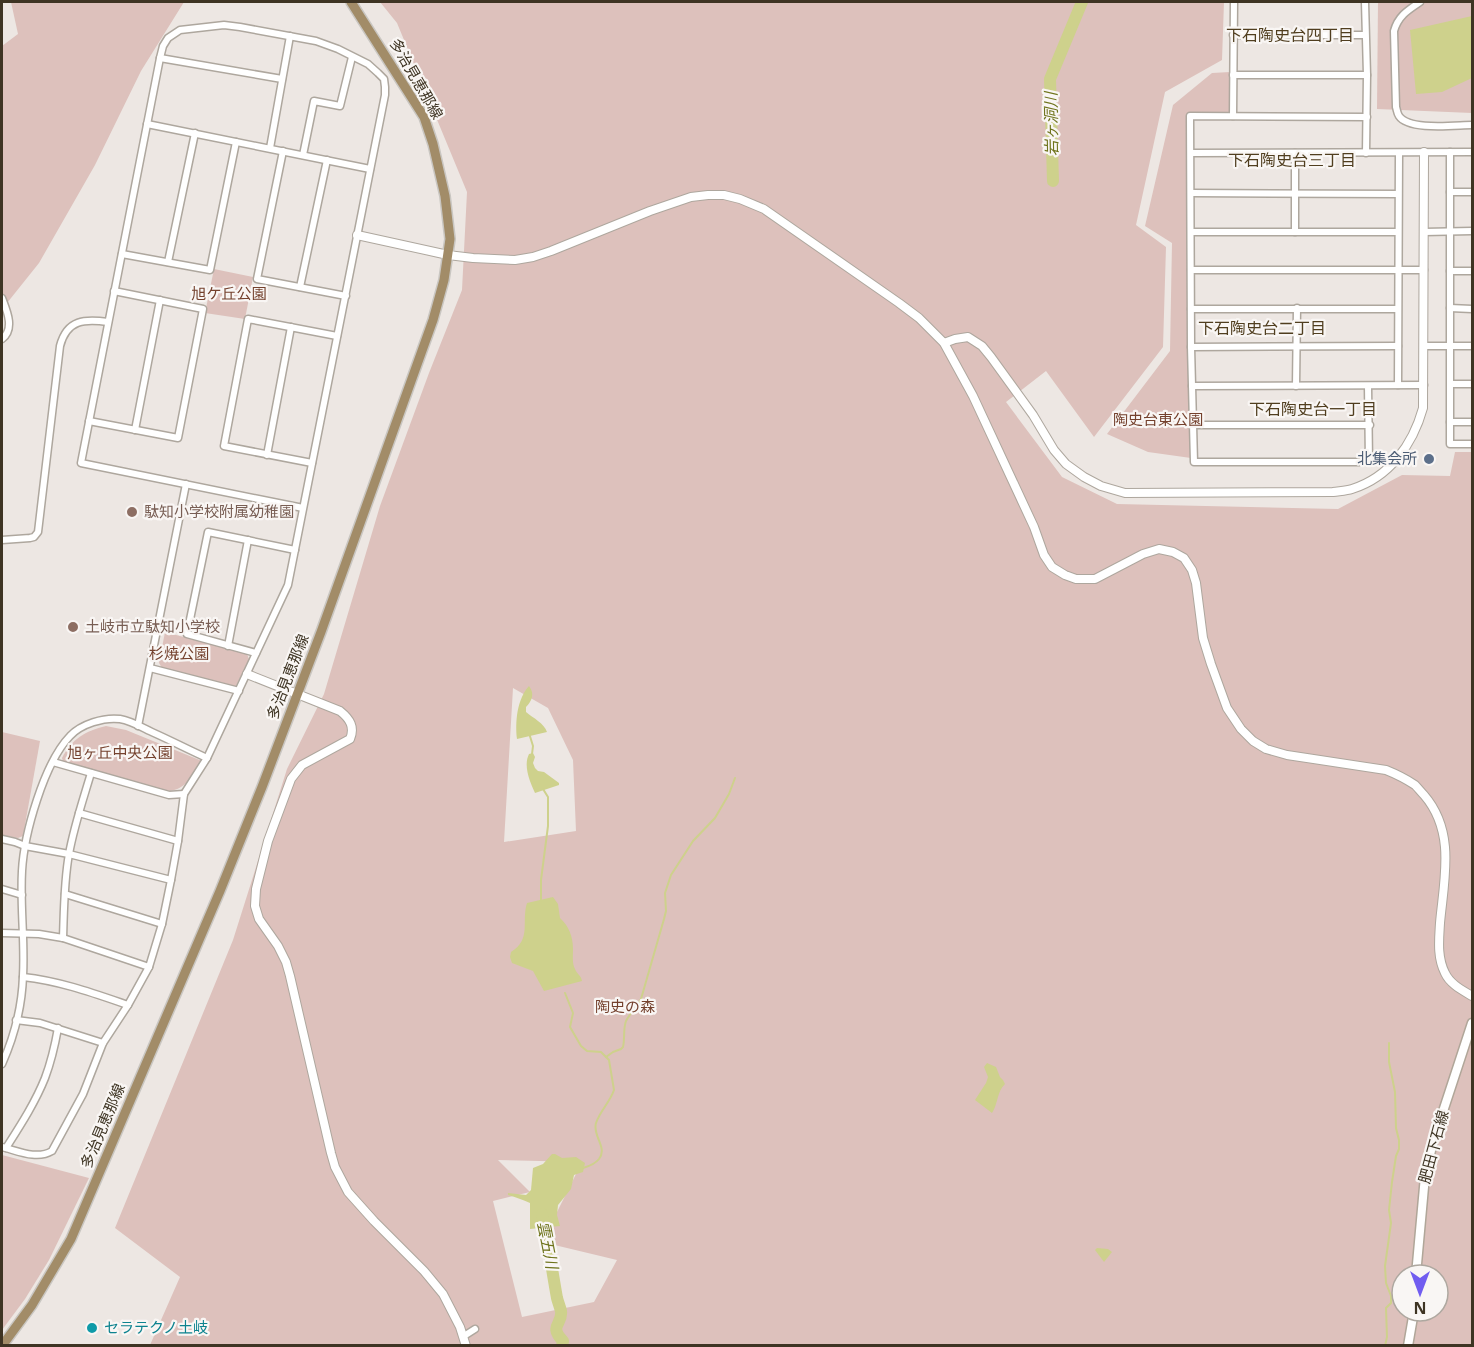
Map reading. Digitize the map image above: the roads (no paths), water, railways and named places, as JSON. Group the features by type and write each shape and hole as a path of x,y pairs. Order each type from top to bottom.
{"main road":[{"name":"多治見恵那線","path":"2,1346 32,1305 71,1239 220,891 321,632 433,320 444,280 450,240 445,196 424,117 351,2"},
{"name":"肥田下石線","path":"1417,1263 1425,1176 1433,1142 1473,1023"},
{"path":"1408,1346 1412,1323"}],"street":[{"path":"1233,116 1234,2"},
{"path":"1365,2 1366,153"},
{"path":"1420,2 1401,16 1394,31 1396,107 1399,116 1406,122 1419,125 1473,125"},
{"path":"58,1028 55,1047 45,1077 27,1113 4,1148 38,1155 52,1150 83,1094 103,1043 128,1005 148,967 162,924 178,841 184,794 207,758 288,585 370,169 385,87 384,79 368,64 316,41 224,25 188,28 168,38 160,58 81,463 303,508"},
{"path":"1233,35 1365,35"},
{"path":"270,148 290,36"},
{"path":"303,155 314,101 340,106 352,57"},
{"path":"160,58 282,79"},
{"path":"1233,75 1366,75"},
{"path":"1367,117 1190,116 1194,462 1369,462 1368,386"},
{"path":"147,124 370,169"},
{"path":"168,262 195,133"},
{"path":"122,254 210,270 236,142"},
{"path":"283,151 257,279 345,296"},
{"path":"944,343 968,337 982,346 1033,416 1054,450 1066,464 1101,486 1125,492 1333,492 1352,489 1379,475 1399,456 1409,443 1423,408 1424,152"},
{"path":"1450,152 1450,444 1473,444"},
{"path":"1191,153 1473,152"},
{"path":"1295,153 1295,232"},
{"path":"1398,385 1399,153"},
{"path":"300,287 327,160"},
{"path":"1450,192 1473,192"},
{"path":"1191,193 1398,194"},
{"path":"357,235 448,255 515,260 533,257 567,245 670,203 691,197 724,195 764,209 899,303 919,318 944,343 973,396 1034,527 1044,555 1052,567 1076,579 1095,579 1143,554 1159,549 1173,552 1184,558 1194,576 1203,638 1211,664 1227,708 1240,729 1266,749 1287,755 1386,770 1417,786 1438,815 1444,833 1446,850 1438,944 1440,960 1452,984 1473,996"},
{"path":"1424,232 1473,231"},
{"path":"1191,232 1398,232"},
{"path":"1191,270 1424,270"},
{"path":"1450,271 1473,271"},
{"path":"89,421 178,438 203,309 114,291"},
{"path":"2,298 9,324 5,337 2,339"},
{"path":"135,430 160,300"},
{"path":"1296,386 1297,308"},
{"path":"1450,308 1473,309"},
{"path":"1191,309 1397,309"},
{"path":"312,463 224,446 248,319 337,336"},
{"path":"2,540 30,538 38,532 60,346 65,333 84,320 108,322"},
{"path":"267,455 291,327"},
{"path":"1191,347 1398,346"},
{"path":"1424,346 1473,346"},
{"path":"1450,384 1473,384"},
{"path":"1192,386 1424,385"},
{"path":"1450,422 1473,423"},
{"path":"1193,425 1370,424"},
{"path":"138,726 186,484"},
{"path":"256,653 187,634 208,532 295,550"},
{"path":"228,646 248,540"},
{"path":"150,668 239,691"},
{"path":"247,674 340,711 348,717 352,724 353,733 350,739 302,765 291,779 268,841 256,889 255,906 259,919 286,962 331,1153 340,1178 348,1192 424,1271 442,1294 464,1336 466,1346"},
{"path":"2,1064 4,1052 14,1030 23,976 22,871 25,846 33,812 53,762 64,743 71,734 84,726 97,721 121,719 207,758"},
{"path":"53,762 169,795 184,794"},
{"path":"63,938 69,854 91,773"},
{"path":"79,813 178,841"},
{"path":"2,839 171,879"},
{"path":"2,889 22,895"},
{"path":"65,894 162,924"},
{"path":"2,933 63,938 148,967"},
{"path":"23,976 73,986 128,1005"},
{"path":"16,1020 40,1023 103,1043"},
{"path":"464,1336 475,1329"}],"waterway":[{"name":"岩ヶ洞川","path":"1053,181 1050,79 1082,2"},
{"path":"529,733 533,746 532,754"},
{"path":"606,1057 623,1047 626,1021 641,999 666,911 665,893 671,875 693,841 715,818 735,778"},
{"path":"541,901 541,880 548,826 548,797 543,789"},
{"path":"565,993 573,1013 570,1027 581,1046 587,1051 601,1052 609,1060 614,1090 596,1123 601,1155 596,1162 583,1168"},
{"path":"1385,1346 1386,1308 1391,1303 1385,1266 1391,1223 1389,1210 1392,1182 1399,1149 1389,1043"},
{"name":"雲五川","path":"542,1214 561,1311 556,1328 563,1341 562,1346"}],"place":[{"name":"北集会所","path":"1429,459"},
{"name":"駄知小学校附属幼稚園","path":"132,512"},
{"name":"土岐市立駄知小学校","path":"73,627"},
{"name":"セラテクノ土岐","path":"92,1328"}],"district":[{"name":"下石陶史台四丁目","path":"1290,35"},
{"name":"下石陶史台三丁目","path":"1292,160"},
{"name":"下石陶史台二丁目","path":"1262,328"},
{"name":"下石陶史台一丁目","path":"1313,409"}],"park label":[{"name":"旭ケ丘公園","path":"229,294"},
{"name":"陶史台東公園","path":"1158,420"},
{"name":"杉焼公園","path":"179,654"},
{"name":"旭ヶ丘中央公園","path":"120,753"},
{"name":"陶史の森","path":"625,1007"}]}
